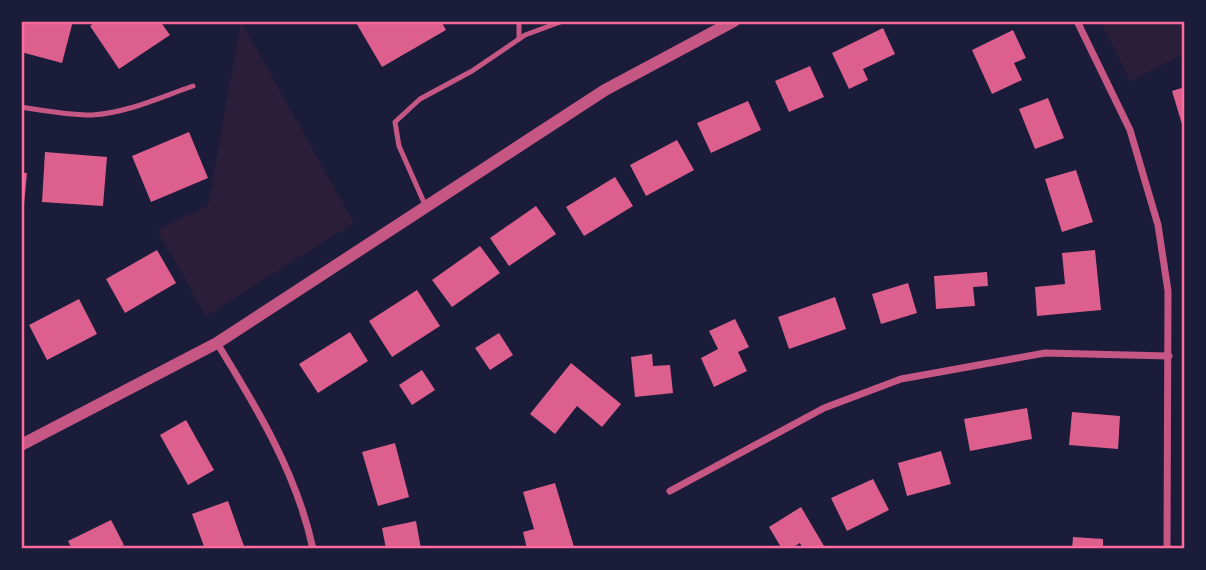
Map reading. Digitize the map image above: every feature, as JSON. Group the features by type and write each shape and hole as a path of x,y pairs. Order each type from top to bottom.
{"street":[{"path":"21,445 217,343 605,90 734,21"},
{"path":"1077,21 1130,130 1158,225 1168,291 1167,549"},
{"path":"217,343 263,418 292,480 313,549"},
{"path":"670,491 824,408 901,379 1045,354 1169,356"}],"lane":[{"path":"519,21 519,39"},
{"path":"426,207 399,146 395,122 420,99 472,71 519,39 563,21"},
{"path":"21,107 63,114 94,115 130,108 193,86"}],"shaded area":[{"path":"241,21 354,223 206,316 157,230 208,205"},
{"path":"1100,21 1185,21 1185,53 1131,82"}],"building":[{"path":"21,21 73,21 62,63 21,52"},
{"path":"97,21 160,21 170,35 119,69 90,26"},
{"path":"355,21 441,21 446,30 382,67"},
{"path":"883,28 895,54 863,69 868,80 849,89 832,53"},
{"path":"1013,30 1026,58 1014,63 1022,80 992,94 972,50"},
{"path":"810,66 824,97 789,112 775,81"},
{"path":"1185,87 1185,131 1184,131 1172,91"},
{"path":"1048,98 1064,138 1035,149 1019,109"},
{"path":"748,101 761,130 711,153 697,123"},
{"path":"189,132 208,178 151,202 132,156"},
{"path":"677,140 694,170 646,196 630,165"},
{"path":"45,152 107,157 103,206 42,202"},
{"path":"1076,170 1093,222 1062,232 1045,179"},
{"path":"21,173 27,173 23,215 21,215"},
{"path":"615,177 633,206 584,236 566,207"},
{"path":"536,206 556,234 509,266 490,238"},
{"path":"480,246 500,273 452,307 432,280"},
{"path":"157,250 176,283 125,313 106,279"},
{"path":"1095,250 1101,310 1037,316 1035,287 1065,284 1062,253"},
{"path":"987,272 988,286 973,287 975,306 936,309 934,276"},
{"path":"908,283 917,313 881,324 872,294"},
{"path":"417,290 440,326 392,357 369,321"},
{"path":"835,297 846,329 789,349 778,317"},
{"path":"79,299 97,334 47,360 29,325"},
{"path":"735,319 749,347 738,352 747,371 714,387 701,358 718,349 709,331"},
{"path":"350,332 368,361 318,393 299,364"},
{"path":"499,333 513,355 490,370 475,348"},
{"path":"652,354 653,366 670,365 673,393 635,397 631,357"},
{"path":"571,363 621,404 602,427 577,406 555,434 530,414"},
{"path":"422,370 435,390 412,405 399,385"},
{"path":"1027,408 1032,439 970,451 964,419"},
{"path":"1072,412 1120,416 1118,449 1069,445"},
{"path":"186,420 214,470 188,485 160,435"},
{"path":"395,443 409,497 378,506 362,452"},
{"path":"941,451 951,484 907,496 898,463"},
{"path":"873,479 889,510 847,531 831,498"},
{"path":"555,483 574,547 527,549 523,532 534,529 523,492"},
{"path":"228,501 245,549 205,549 192,514"},
{"path":"801,507 824,546 820,549 803,549 800,543 790,549 782,549 769,527"},
{"path":"111,520 124,545 116,549 72,549 68,541"},
{"path":"416,521 421,549 386,549 382,528"},
{"path":"1073,537 1103,539 1103,549 1072,549"}]}
